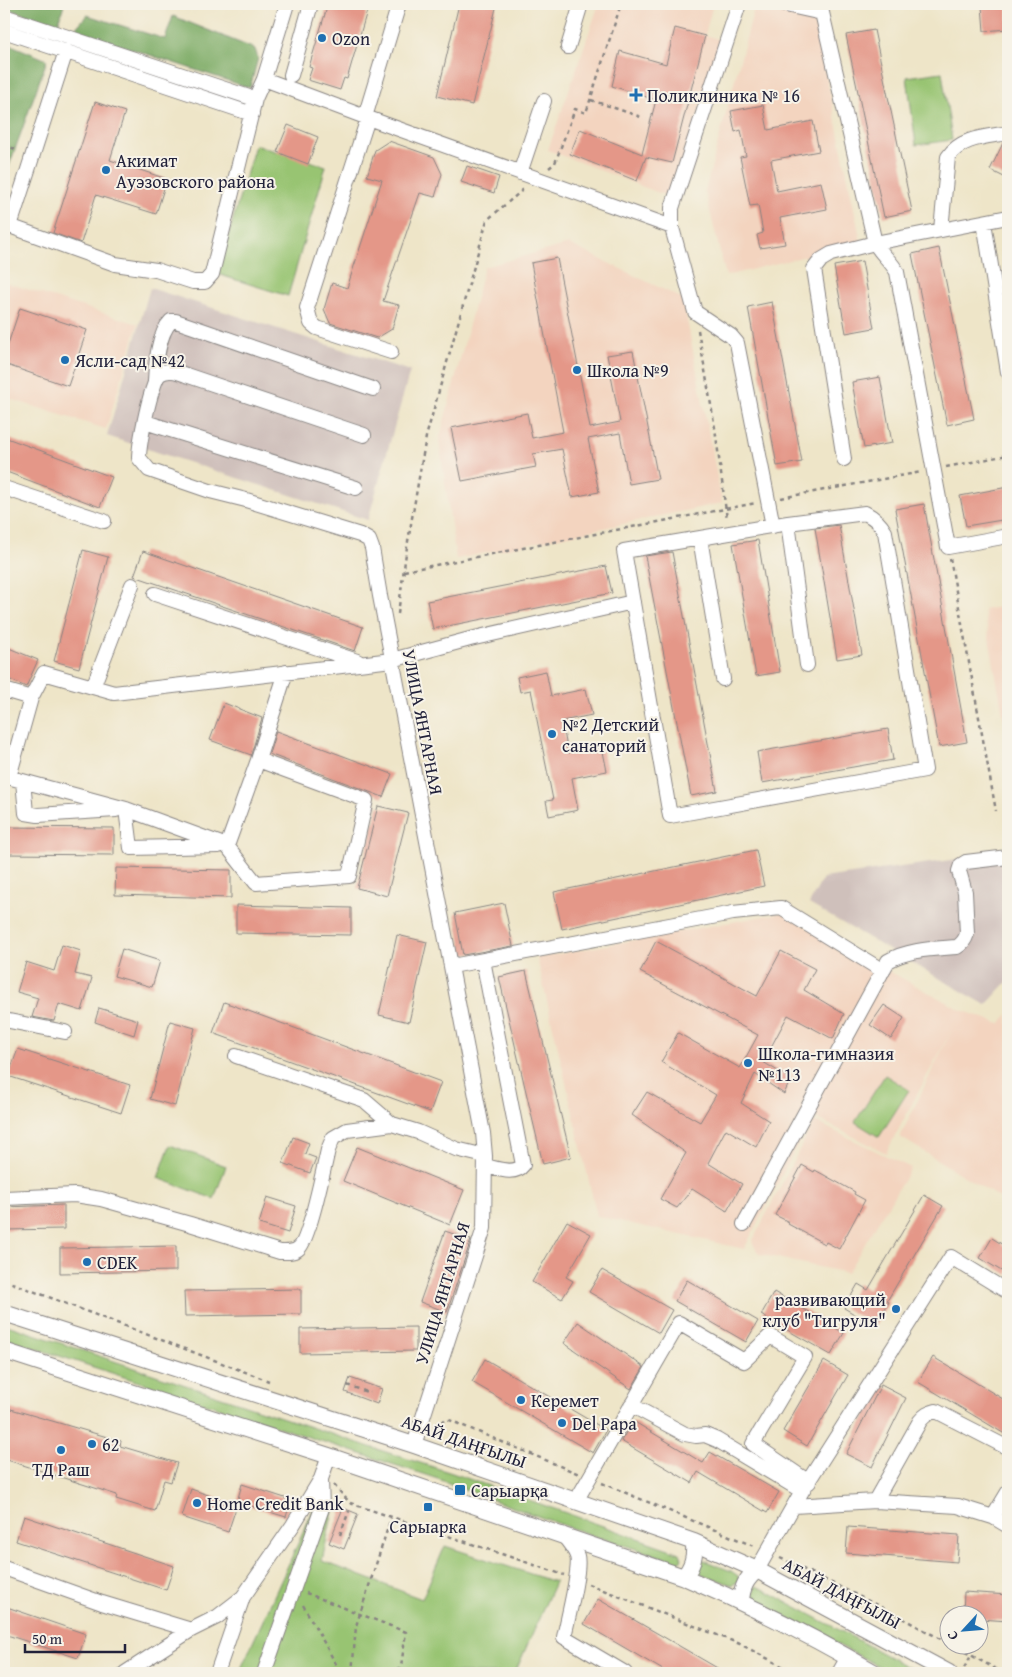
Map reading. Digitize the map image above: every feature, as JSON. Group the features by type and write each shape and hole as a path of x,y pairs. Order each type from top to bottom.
{"main road":[{"name":"АБАЙ ДАҢҒЫЛЫ","path":"4,1313 416,1438 576,1501 694,1542 757,1570 956,1671"},
{"path":"4,1351 329,1456 684,1577 741,1601 875,1673"},
{"path":"684,1577 693,1564 695,1555 694,1542"},
{"path":"741,1601 744,1584 749,1576 757,1570"}],"street":[{"path":"60,34 60,50 7,225 115,264 156,270 193,282 205,282 212,274 255,100 264,79 287,4"},
{"path":"291,75 311,4"},
{"path":"391,352 317,328 311,323 307,308 399,4"},
{"path":"568,47 581,4"},
{"path":"739,4 672,208 672,227 695,312 732,336 738,343 773,526"},
{"path":"781,4 821,8 875,243 898,272 948,547 1008,536"},
{"path":"4,16 255,100"},
{"path":"4,31 252,114"},
{"path":"264,79 366,118 672,227"},
{"path":"520,173 544,101"},
{"path":"941,230 948,157 952,150 967,141 1008,133"},
{"path":"844,459 814,269 821,260 831,254 875,243 1008,217"},
{"path":"984,222 1008,372"},
{"name":"УЛИЦА ЯНТАРНАЯ","path":"373,389 176,321 171,322 163,332 139,458 148,470 210,491 360,534 369,540 372,548 483,1133 485,1161 484,1228 416,1438"},
{"path":"155,380 166,371 174,371 364,435"},
{"path":"145,422 356,488"},
{"path":"4,488 104,521"},
{"path":"865,513 873,517 880,524 884,532 925,770 670,816 624,551 773,526 865,513"},
{"path":"788,523 807,665"},
{"path":"700,538 722,679"},
{"path":"93,687 132,585"},
{"path":"155,594 360,662"},
{"path":"258,760 366,800 349,876 256,883 227,846 126,809 6,777 30,698 44,673 114,693 360,662 392,660 470,639 633,602"},
{"path":"227,846 258,760 286,672"},
{"path":"4,690 30,698"},
{"path":"23,781 26,813 38,815 126,809"},
{"path":"126,809 131,848 227,846"},
{"path":"744,1224 888,962 897,956 909,952 957,947 960,945 967,934 965,892 959,870 961,865 966,862 1008,857"},
{"path":"452,966 734,913 781,908 883,971"},
{"path":"236,1056 364,1100 392,1124 418,1132 512,1171 520,1169 523,1165 484,960"},
{"path":"4,1020 65,1032"},
{"path":"4,1198 75,1195 101,1199 280,1252 293,1252 301,1248 307,1233 328,1150 333,1138 347,1130 392,1124"},
{"path":"757,1570 805,1487 951,1257 1008,1292"},
{"path":"576,1501 678,1323 744,1361 770,1336 805,1357 753,1444 805,1487"},
{"path":"631,1405 685,1434 705,1435 717,1440 805,1487"},
{"path":"875,1501 920,1421 930,1412 936,1411 1008,1448"},
{"path":"264,1673 322,1508 328,1482 329,1456"},
{"path":"217,1673 244,1597 293,1525 328,1482"},
{"path":"992,1517 1008,1492"},
{"path":"794,1506 875,1501 958,1506 992,1517 1008,1526"},
{"path":"562,1534 572,1546 578,1558 576,1579 564,1637 625,1673"},
{"path":"4,1568 190,1630"},
{"path":"125,1673 244,1597"},
{"path":"839,1673 848,1657"}],"path":[{"path":"397,620 426,437 487,220 555,162 575,109 586,113 621,4"},
{"path":"591,100 641,117"},
{"path":"4,145 15,149"},
{"path":"695,312 715,428 729,533"},
{"path":"404,571 1008,455"},
{"path":"948,547 996,811"},
{"path":"4,1280 272,1383"},
{"path":"347,1385 370,1394"},
{"path":"416,1438 447,1419 768,1552 887,1610 940,1639"},
{"path":"328,1482 350,1503 576,1579 740,1644 795,1673"},
{"path":"340,1535 350,1511"},
{"path":"352,1673 356,1626 391,1518"},
{"path":"294,1588 406,1632 400,1673"},
{"path":"294,1588 341,1673"},
{"path":"968,1654 1003,1673"},
{"path":"956,1671 971,1656"},
{"path":"390,1673 400,1668"}],"shaded area":[{"name":"Поликлиника № 16","path":"599,4 713,4 705,35 721,40 672,198 548,150"},
{"path":"755,5 815,21 861,242 726,276 705,191"},
{"name":"Школа №9","path":"569,244 683,299 722,503 456,559 439,441 484,267"},
{"name":"Ясли-сад №42","path":"4,282 138,324 106,429 4,397"},
{"path":"150,288 410,371 368,520 107,436"},
{"path":"1008,605 1008,742 984,610"},
{"path":"1008,852 1008,981 986,1005 809,904 823,878"},
{"name":"Школа-гимназия №113","path":"781,913 961,1010 1000,1024 1008,1014 1008,1203 900,1137 952,1029 886,1153 812,1116 744,1249 597,1216 537,958"},
{"path":"814,1121 911,1168 847,1273 759,1254 752,1242"}],"green space":[{"path":"4,4 64,4 58,24 4,8"},
{"path":"87,15 165,39 173,16 255,49 258,58 250,88 74,30"},
{"path":"4,42 47,60 4,180"},
{"path":"942,72 952,140 916,145 907,77"},
{"path":"255,145 326,166 288,296 217,274"},
{"path":"885,1075 909,1090 879,1137 855,1122"},
{"path":"170,1145 226,1166 214,1199 158,1178"},
{"path":"4,1324 452,1473 680,1553 682,1559 678,1562 591,1535 438,1479 4,1338"},
{"path":"316,1504 333,1510 322,1561 422,1599 445,1546 555,1582 515,1673 239,1673"},
{"path":"703,1560 731,1571 738,1576 739,1581 732,1585 699,1573 697,1567 699,1562"},
{"path":"756,1586 919,1673 892,1673 756,1602 750,1597"}],"building":[{"path":"328,4 369,4 347,79 344,78 340,90 308,80 312,68 309,67"},
{"path":"459,4 497,4 472,105 437,96"},
{"path":"1008,4 1008,29 984,31 982,6"},
{"path":"675,28 705,36 672,163 646,157 637,181 570,154 580,129 642,154 656,100 612,86 620,51 666,64"},
{"path":"874,30 912,211 884,217 846,35"},
{"name":"Акимат Ауэзовского района","path":"95,102 125,112 110,160 167,179 156,214 96,195 81,243 53,233"},
{"path":"763,105 768,130 813,121 819,151 771,160 777,191 821,182 827,209 780,218 785,244 760,248 757,235 763,233 758,205 750,206 740,157 746,156 741,130 735,132 731,111"},
{"path":"288,125 318,137 308,164 277,152"},
{"path":"389,141 434,157 442,174 435,197 420,193 383,301 399,305 392,329 377,338 330,323 324,309 332,283 347,288 382,180 367,176 375,150"},
{"path":"1008,142 1008,179 990,170 1003,143"},
{"path":"467,166 499,177 494,193 461,182"},
{"path":"939,248 974,419 947,425 912,254"},
{"path":"557,258 590,428 620,422 607,355 633,351 658,479 629,484 620,433 588,439 599,492 572,497 562,449 533,454 536,467 462,481 451,428 527,413 532,438 563,432 531,263"},
{"path":"862,261 874,328 846,333 834,266"},
{"path":"772,302 802,462 777,466 748,307"},
{"path":"20,308 87,330 68,386 4,364 4,356"},
{"path":"880,377 892,443 864,448 852,382"},
{"path":"4,437 112,477 100,507 4,471"},
{"path":"1008,487 1008,519 966,526 960,496"},
{"path":"924,504 967,742 939,747 895,509"},
{"path":"839,525 862,655 837,659 815,528"},
{"path":"758,540 780,672 756,676 733,544"},
{"path":"83,550 108,557 79,668 54,661"},
{"path":"143,551 363,627 355,651 134,576"},
{"path":"672,552 717,791 691,796 645,556"},
{"path":"606,566 612,593 433,629 427,601"},
{"path":"4,646 38,660 26,687 4,677"},
{"name":"№2 Детский санаторий","path":"546,671 551,696 586,689 592,715 562,721 568,753 602,747 607,771 572,778 578,810 549,816 546,801 553,800 531,690 520,692 517,677"},
{"path":"224,703 262,718 251,755 210,740"},
{"path":"888,729 893,760 762,783 757,752"},
{"path":"276,731 392,774 383,797 269,754"},
{"path":"378,806 408,813 387,896 357,888"},
{"path":"4,827 114,828 114,855 4,854"},
{"path":"756,850 764,886 562,929 554,892"},
{"path":"116,868 231,870 231,898 115,895"},
{"path":"504,903 513,946 463,955 455,913"},
{"path":"236,905 351,908 351,935 236,933"},
{"path":"397,935 427,942 409,1022 379,1015"},
{"path":"656,941 757,996 781,951 815,969 804,990 844,1014 833,1039 788,1015 763,1062 791,1079 784,1094 755,1074 741,1103 769,1121 756,1147 726,1129 708,1163 742,1184 727,1211 692,1189 677,1208 660,1199 686,1153 632,1115 647,1092 700,1122 716,1095 661,1062 678,1033 740,1068 758,1035 640,972"},
{"path":"62,945 81,951 75,974 92,978 82,1011 59,1004 54,1021 32,1017 38,998 17,992 26,962 54,971"},
{"path":"122,949 160,961 152,987 114,976"},
{"path":"526,971 571,1157 543,1164 499,977"},
{"path":"224,1002 441,1082 430,1112 213,1033"},
{"path":"884,1005 904,1018 891,1039 870,1025"},
{"path":"99,1008 138,1020 134,1035 95,1022"},
{"path":"170,1021 195,1028 175,1106 150,1099"},
{"path":"18,1049 130,1085 121,1113 8,1076"},
{"path":"293,1137 309,1143 305,1154 316,1158 310,1173 283,1163"},
{"path":"357,1147 464,1190 450,1225 343,1181"},
{"path":"802,1165 855,1192 854,1194 865,1200 839,1249 826,1242 825,1244 775,1215"},
{"path":"924,1195 943,1206 887,1301 889,1302 875,1326 844,1308 858,1284 868,1290"},
{"path":"267,1197 296,1206 288,1233 259,1224"},
{"path":"64,1205 64,1229 4,1230 4,1207"},
{"path":"567,1221 591,1234 566,1277 573,1281 562,1299 532,1282"},
{"path":"445,1231 471,1240 447,1312 420,1302"},
{"path":"992,1238 1008,1248 1008,1275 980,1258"},
{"path":"176,1246 176,1271 60,1273 60,1248"},
{"path":"602,1270 672,1310 659,1333 589,1292"},
{"path":"687,1280 758,1321 746,1342 675,1301"},
{"path":"301,1289 301,1314 185,1316 184,1291"},
{"path":"774,1292 844,1333 831,1355 761,1315"},
{"path":"578,1322 644,1367 631,1389 564,1343"},
{"path":"416,1327 416,1351 300,1353 300,1329"},
{"path":"933,1357 1008,1402 1008,1436 918,1382"},
{"path":"485,1359 606,1430 593,1453 472,1382"},
{"path":"824,1361 848,1375 807,1446 783,1431"},
{"path":"350,1378 382,1389 377,1404 345,1392"},
{"path":"881,1385 906,1398 872,1467 846,1454"},
{"name":"ТД Раш","path":"4,1407 121,1441 120,1446 177,1463 171,1482 164,1480 155,1511 116,1499 117,1495 4,1459"},
{"path":"633,1421 703,1463 710,1452 779,1492 767,1513 698,1472 692,1483 621,1441"},
{"path":"242,1484 291,1500 286,1517 237,1502"},
{"path":"191,1489 237,1505 228,1532 182,1517"},
{"path":"343,1508 358,1514 344,1549 329,1543"},
{"path":"24,1516 174,1566 166,1590 16,1541"},
{"path":"848,1527 959,1535 957,1562 846,1553"},
{"path":"964,1592 1008,1595 1008,1621 990,1620 990,1604 963,1604"},
{"path":"598,1599 726,1673 668,1673 584,1624"},
{"path":"4,1606 86,1634 78,1658 4,1634"}],"place":[{"name":"Ozon","path":"322,38"},
{"name":"Поликлиника № 16","path":"636,95"},
{"name":"Акимат Ауэзовского района","path":"106,170"},
{"name":"Ясли-сад №42","path":"65,360"},
{"name":"Школа №9","path":"577,370"},
{"name":"№2 Детский санаторий","path":"552,734"},
{"name":"Школа-гимназия №113","path":"748,1063"},
{"name":"CDEK","path":"87,1262"},
{"name":"развивающий клуб \"Тигруля\"","path":"896,1309"},
{"name":"Керемет","path":"521,1400"},
{"name":"Del Papa","path":"562,1423"},
{"name":"62","path":"92,1444"},
{"name":"ТД Раш","path":"61,1450"},
{"name":"Сарыарқа","path":"460,1490"},
{"name":"Home Credit Bank","path":"197,1503"},
{"name":"Сарыарка","path":"428,1507"}]}
